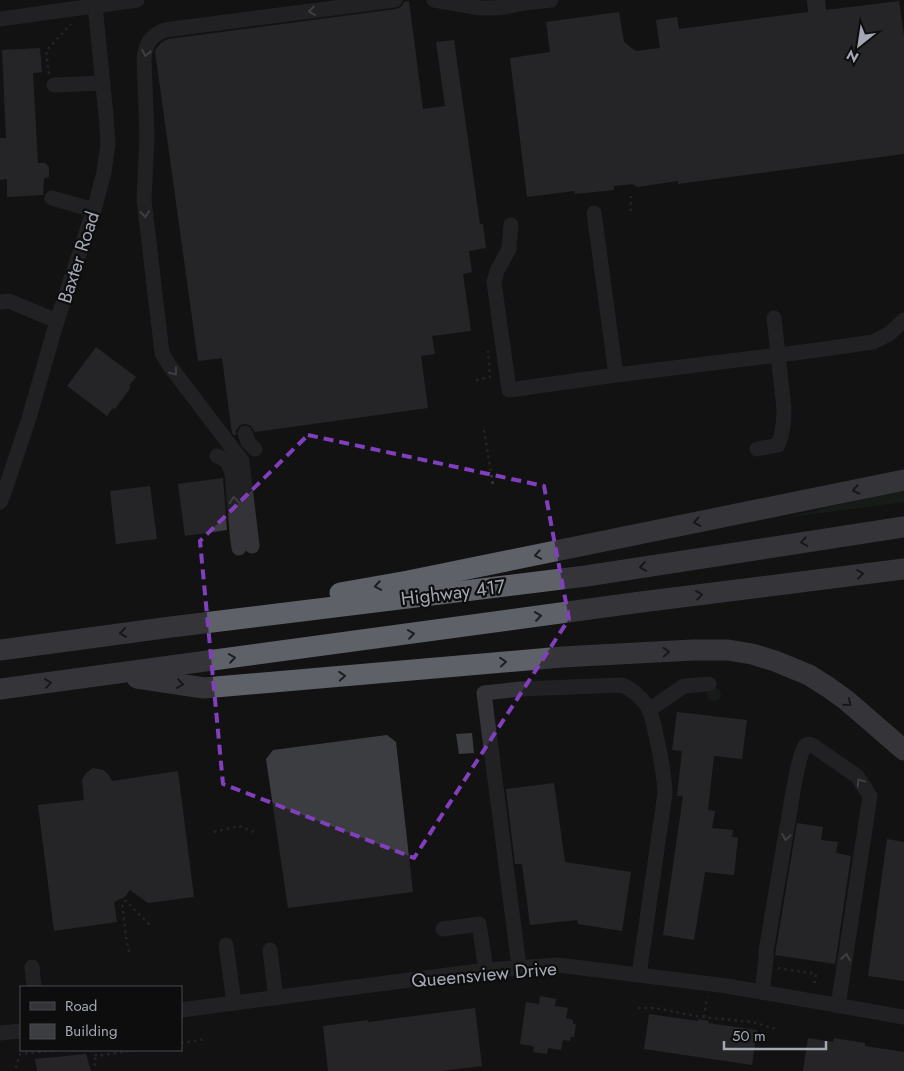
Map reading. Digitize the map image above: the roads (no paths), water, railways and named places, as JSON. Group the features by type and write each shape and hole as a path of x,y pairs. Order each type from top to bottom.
{"highway":[{"path":"171,627 216,614 408,581 904,480"},
{"name":"Highway 417","path":"0,650 586,576 904,527"},
{"path":"0,689 613,606 904,569"},
{"path":"114,674 204,688 562,657 728,650 752,654 775,661 809,675 846,700 904,750"}],"street":[{"path":"0,19 137,0"},
{"path":"217,456 229,464 232,473 246,547 242,461 169,365 162,353 144,200 147,142 144,60 147,45 155,34 165,30 394,0"},
{"path":"437,0 480,8 494,8 551,0"},
{"name":"Baxter Road","path":"0,502 4,484 30,418 57,321 94,210 104,172 108,144 95,5"},
{"path":"54,85 103,83"},
{"path":"52,198 94,210"},
{"path":"594,213 616,375"},
{"path":"510,225 509,249 497,271 494,282 510,390 873,342 889,334 904,320"},
{"path":"0,302 9,301 57,321"},
{"path":"757,449 778,445 782,436 784,422 774,318"},
{"path":"245,434 248,442 255,449"},
{"path":"649,710 684,686 709,684"},
{"path":"519,967 484,693 521,689 621,685 630,689 646,704 649,710 664,776 665,793 639,975"},
{"path":"762,992 766,951 794,786 804,747 809,744 857,776 870,796 838,1006"},
{"path":"443,928 479,924 486,970"},
{"path":"226,945 234,1003"},
{"path":"270,950 276,998"},
{"name":"Queensview Drive","path":"182,1010 486,970 558,965 709,984 904,1017"},
{"path":"32,967 34,986"},
{"path":"0,1033 20,1031"}]}
